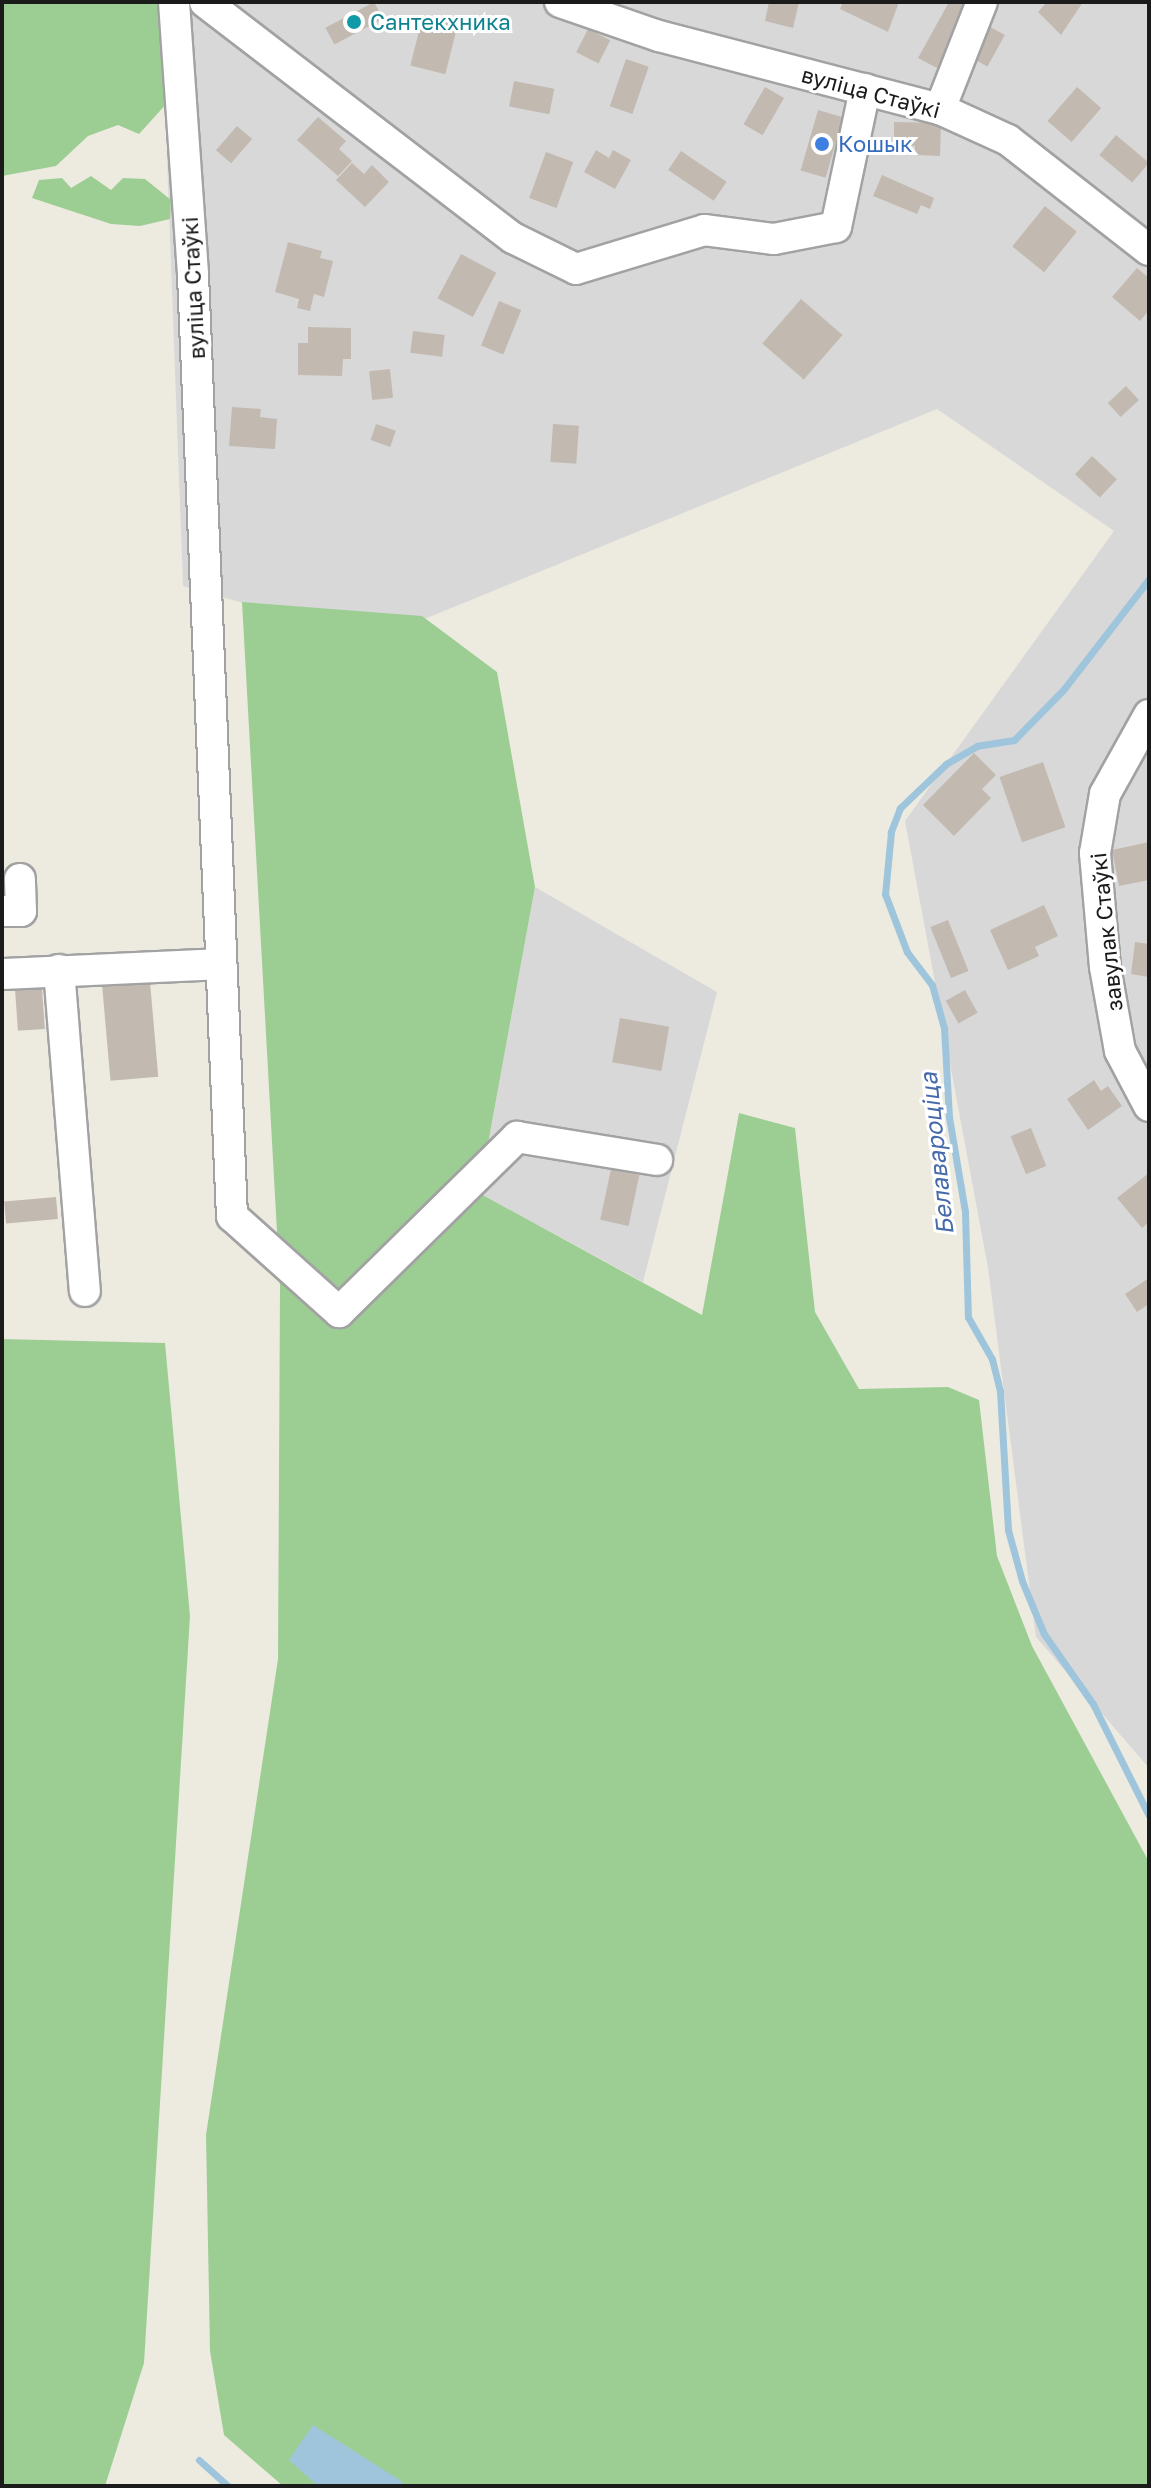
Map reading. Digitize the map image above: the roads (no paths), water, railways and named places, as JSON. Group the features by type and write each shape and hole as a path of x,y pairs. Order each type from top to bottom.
{"street":[{"name":"вуліца Стаўкі","path":"174,2 193,275 219,964 232,1216 339,1312 517,1137 657,1160"},
{"path":"205,2 513,238 576,269 704,230 774,239 836,227 865,89"},
{"name":"вуліца Стаўкі","path":"560,2 659,36 940,109 1008,140 1149,250"},
{"path":"940,109 982,2"},
{"name":"завулак Стаўкі","path":"1149,715 1105,794 1095,853 1105,967 1120,1051 1149,1106"},
{"path":"2,911 21,911 20,879"},
{"path":"2,974 219,964"},
{"path":"59,970 85,1291"}],"water":[{"path":"313,2425 401,2481 404,2486 318,2486 289,2460"}],"waterway":[{"name":"Белавароціца","path":"1149,579 1064,689 1014,740 977,746 946,764 900,808 891,832 885,894 907,952 932,985 944,1028 949,1117 965,1212 968,1317 992,1359 1000,1391 1008,1530 1022,1581 1044,1634 1093,1704 1149,1816"},
{"path":"199,2460 228,2486"}],"place":[{"name":"Сантекхника","path":"354,22"},
{"name":"Кошык","path":"822,144"}]}
